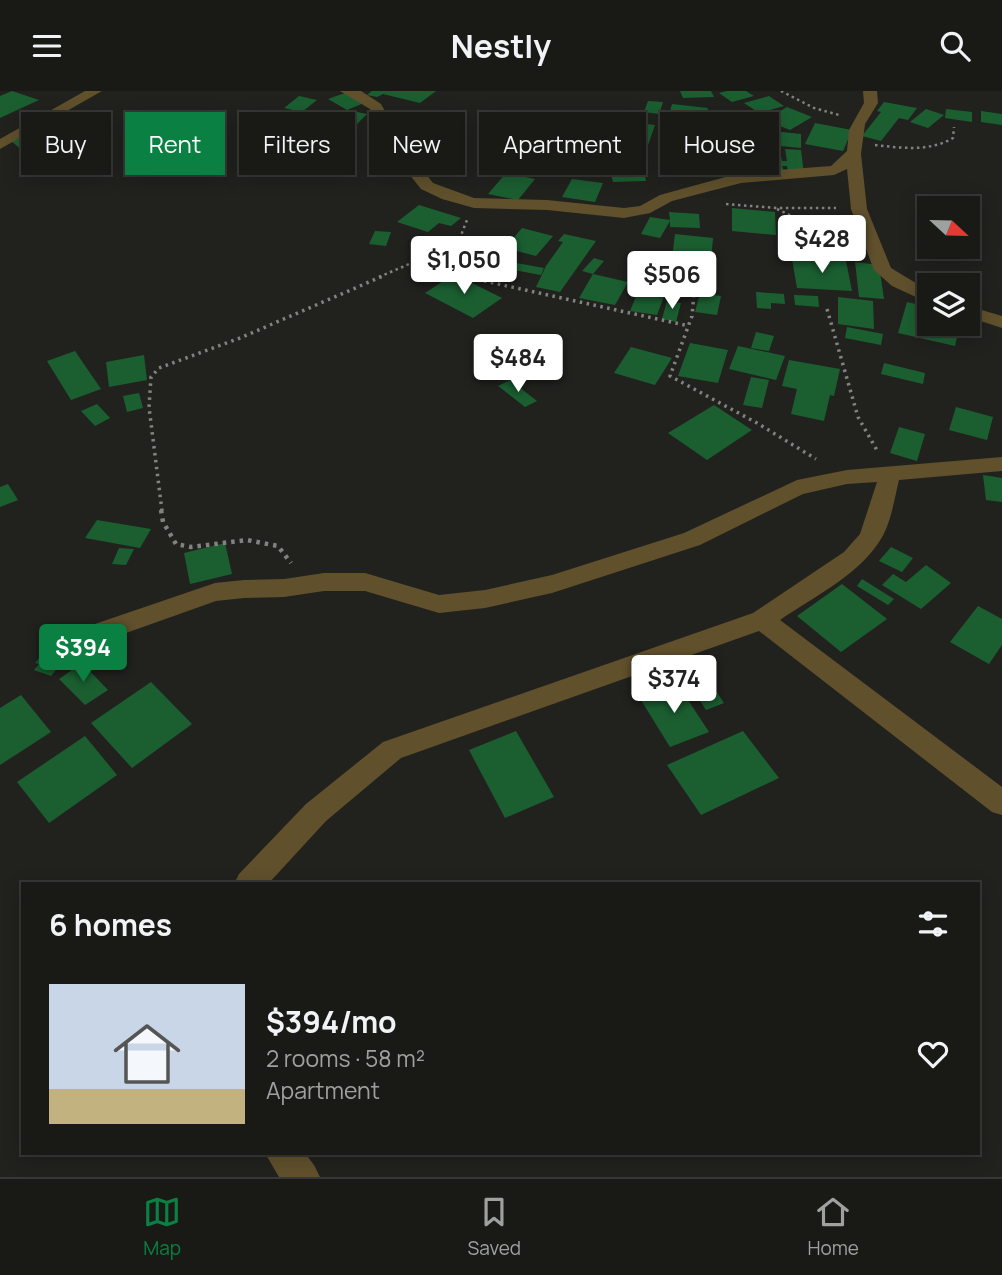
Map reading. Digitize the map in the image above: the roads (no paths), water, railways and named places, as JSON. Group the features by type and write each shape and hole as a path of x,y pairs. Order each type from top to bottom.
{"street":[{"path":"0,145 95,91"},
{"path":"347,91 362,96 376,107 401,154 427,186 448,196 474,203 547,205 598,212 634,212 677,194 740,178 834,170 846,164 855,149"},
{"path":"870,91 873,100 871,107 856,130 859,209 883,270 917,292"},
{"path":"980,315 1002,322"},
{"path":"97,632 215,592 284,588 324,582 365,582 439,604 485,599 552,584 636,559 692,539 797,488 847,477 1002,464"},
{"path":"251,882 276,850 332,798 392,750 762,620 852,558 870,538 890,475"},
{"path":"762,620 1002,803"},
{"path":"284,1155 302,1177"}]}
